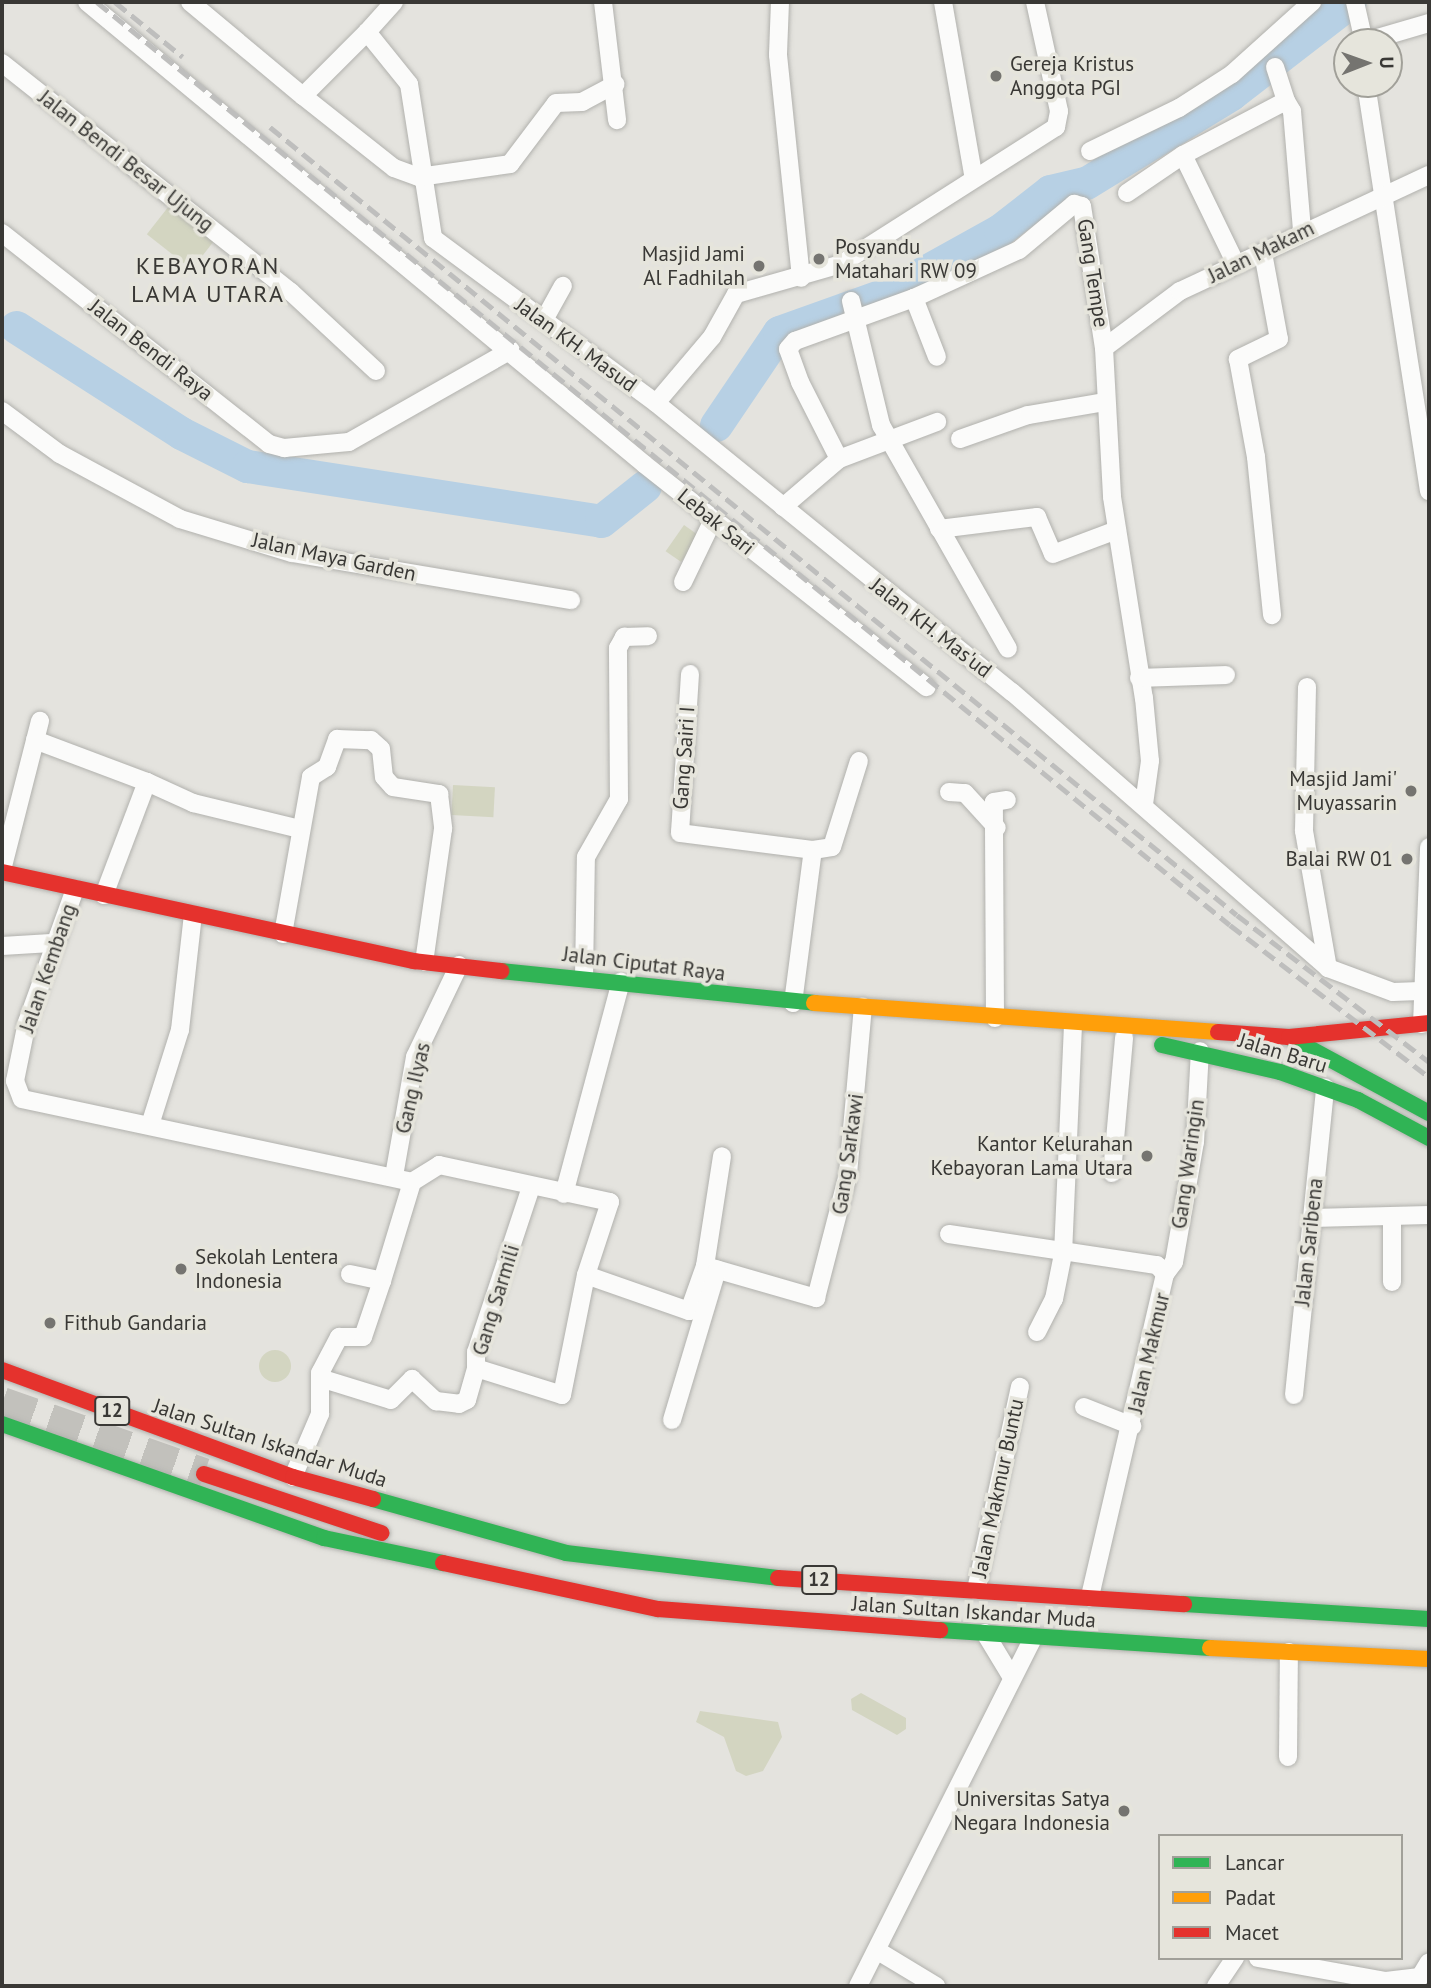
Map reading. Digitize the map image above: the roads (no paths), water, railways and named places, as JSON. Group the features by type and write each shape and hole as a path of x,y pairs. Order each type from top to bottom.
{"main road":[{"name":"Jalan Ciputat Raya","path":"2,871 193,915 424,962 621,981 793,1003 1073,1023 1123,1033 1289,1037"},
{"path":"1289,1037 1425,1023"},
{"path":"1315,1048 1364,1028"},
{"name":"Jalan Baru","path":"1123,1033 1200,1051 1325,1088 1429,1138"},
{"name":"Jalan Baru","path":"1289,1037 1315,1048 1429,1113"},
{"name":"Jalan Sultan Iskandar Muda","path":"2,1370 292,1477 566,1553 731,1574 1429,1619"},
{"name":"Jalan Sultan Iskandar Muda","path":"2,1424 311,1534 478,1573 658,1609 1034,1638 1429,1659"},
{"name":"Jalan Sultan Iskandar Muda","path":"204,1474 277,1496 478,1573"},
{"name":"Jalan Sultan Iskandar Muda","path":"277,1496 489,1532"},
{"path":"1374,1655 1429,1673"}],"street":[{"name":"Lebak Sari","path":"87,2 713,520 926,687"},
{"path":"190,2 394,168 419,177 510,164 556,103 582,102 616,83"},
{"path":"303,96 367,33 394,2"},
{"path":"603,2 616,83 617,120"},
{"path":"780,2 778,55 800,278"},
{"path":"943,2 973,174"},
{"path":"656,403 712,337 730,298 800,278 866,249 973,174 1056,127 1059,111 1034,2"},
{"path":"1090,151 1179,108 1232,74 1312,2"},
{"path":"1356,3 1361,28"},
{"path":"1403,31 1429,23"},
{"path":"367,33 409,85 419,177"},
{"name":"Jalan Bendi Besar Ujung","path":"2,64 248,257 376,371"},
{"path":"1275,67 1292,111 1302,231"},
{"path":"1368,98 1428,456 1429,491"},
{"path":"1127,193 1183,155 1286,101"},
{"path":"1183,155 1236,264"},
{"name":"Jalan Makam","path":"1104,348 1180,292 1263,253 1302,231 1429,175"},
{"name":"Jalan KH. Masud","path":"419,177 433,238 656,403 716,454"},
{"name":"Gang Tempe","path":"914,298 1019,250 1074,204 1084,209 1104,348"},
{"name":"Jalan Bendi Raya","path":"2,233 269,444 308,450 349,442 393,423 511,351"},
{"path":"1263,253 1279,339 1238,359 1256,457 1272,615"},
{"path":"544,320 563,286"},
{"path":"839,458 788,349 854,311 914,298 937,357"},
{"path":"854,311 889,439 1008,649"},
{"path":"1104,348 1104,401 1117,530 1150,761 1144,804"},
{"path":"960,439 1028,415 1104,401"},
{"name":"Jalan Maya Garden","path":"2,411 60,454 180,519 292,553 571,600"},
{"path":"783,508 839,458 937,422"},
{"name":"Jalan KH. Mas'ud","path":"716,454 1144,804 1328,968 1393,992 1420,991"},
{"path":"939,529 1037,517 1053,554 1117,530"},
{"path":"683,582 713,520"},
{"path":"584,978 586,857 619,799 618,648 628,636 648,636"},
{"name":"Gang Sairi I","path":"690,674 680,833 813,850"},
{"path":"1139,678 1226,675"},
{"path":"1307,687 1304,831 1328,968"},
{"path":"2,871 40,721"},
{"path":"283,934 310,777 327,767 340,737 376,743 393,788 436,790 443,815 424,962"},
{"path":"35,740 147,782 193,803 300,829"},
{"path":"793,1003 813,850 832,847 859,761"},
{"path":"104,895 147,782"},
{"path":"949,792 965,793 998,828"},
{"path":"995,1017 998,828 994,802 1007,800"},
{"path":"1425,1023 1420,991 1429,847"},
{"name":"Jalan Kembang","path":"75,889 51,943 15,1089 46,1108 150,1125"},
{"path":"193,915 180,1030 150,1125 310,1157 412,1182"},
{"path":"2,946 51,943"},
{"name":"Gang Ilyas","path":"394,1176 415,1057 459,965"},
{"path":"564,1194 621,981"},
{"name":"Gang Sarkawi","path":"711,1268 816,1298 848,1174 863,1007"},
{"path":"1037,1332 1054,1299 1063,1254 1073,1023"},
{"path":"1112,1173 1123,1033"},
{"name":"Gang Waringin","path":"1164,1274 1174,1262 1195,1142 1200,1051"},
{"name":"Jalan Saribena","path":"1294,1395 1325,1088"},
{"path":"672,1420 711,1268 722,1156"},
{"path":"292,1477 320,1414 320,1378 339,1337 363,1337 383,1281 412,1182 439,1165 610,1202 586,1275 689,1311 711,1268"},
{"name":"Gang Sarmili","path":"531,1187 476,1352 477,1368 562,1395 586,1275"},
{"path":"1312,1218 1429,1216"},
{"path":"1392,1217 1392,1282"},
{"name":"Jalan Makmur","path":"949,1234 1063,1254 1157,1265 1164,1274 1132,1426 1090,1597"},
{"path":"350,1274 383,1281"},
{"path":"320,1378 391,1400 412,1379 436,1401 458,1404 467,1400 477,1368"},
{"name":"Jalan Makmur Buntu","path":"976,1590 1020,1387"},
{"path":"1084,1407 1132,1426"},
{"path":"985,1633 1010,1676"},
{"path":"858,1986 878,1951 1010,1676 1034,1638"},
{"path":"1288,1757 1289,1652"},
{"path":"878,1951 936,1986"},
{"path":"1216,1986 1234,1960"},
{"path":"1269,1960 1386,1981 1420,1977 1429,1962"}],"waterway":[{"path":"716,425 779,332 883,295 1000,230 1050,191 1086,183 1231,94 1350,2"},
{"path":"16,327 181,433 247,466 601,521 645,486"}],"tunnel":[{"path":"2,1403 204,1474"}],"railway":[{"path":"97,2 1230,925 1429,1077"},
{"path":"115,2 183,57"},
{"path":"270,127 1237,915 1429,1062"}],"place":[{"name":"Gereja Kristus Anggota PGI","path":"996,76"},
{"name":"Posyandu Matahari RW 09","path":"819,259"},
{"name":"Masjid Jami Al Fadhilah","path":"759,266"},
{"name":"Masjid Jami' Muyassarin","path":"1411,791"},
{"name":"Balai RW 01","path":"1407,859"},
{"name":"Kantor Kelurahan Kebayoran Lama Utara","path":"1147,1156"},
{"name":"Sekolah Lentera Indonesia","path":"181,1269"},
{"name":"Fithub Gandaria","path":"50,1323"},
{"name":"Universitas Satya Negara Indonesia","path":"1124,1811"}],"district":[{"name":"KEBAYORAN LAMA UTARA","path":"208,280"}]}
